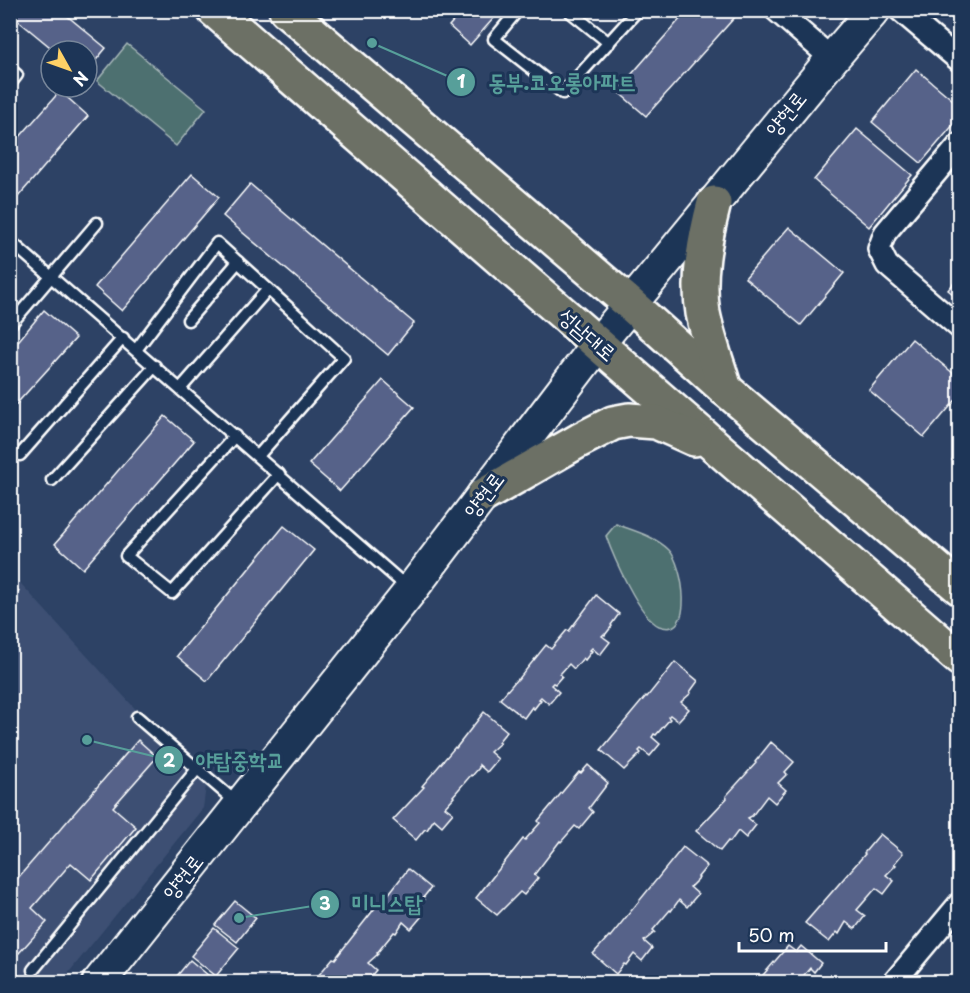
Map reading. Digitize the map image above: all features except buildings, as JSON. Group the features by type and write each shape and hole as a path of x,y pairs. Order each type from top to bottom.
{"main road":[{"name":"성남대로","path":"214,10 960,659"},
{"path":"286,10 630,304 725,389 960,588"},
{"name":"양현로","path":"99,982 411,590 598,344 874,10"},
{"path":"714,203 702,258 703,313 725,389"},
{"path":"484,495 613,423 629,420 656,423 717,449"}],"street":[{"path":"776,10 832,59"},
{"path":"900,10 960,61"},
{"path":"960,144 885,233 879,249 888,266 960,328"},
{"path":"894,982 960,903"}],"lane":[{"path":"518,10 494,39 563,93 638,10"},
{"path":"568,10 609,43"},
{"path":"10,69 17,75 10,84"},
{"path":"10,325 97,223"},
{"path":"11,241 411,590"},
{"path":"136,350 217,243 344,358 258,456"},
{"path":"188,320 238,262"},
{"path":"181,388 268,289"},
{"path":"20,455 123,338"},
{"path":"52,480 155,366"},
{"path":"235,436 126,556 172,593 279,474"},
{"path":"137,717 240,806"},
{"path":"33,969 198,768"}],"shaded area":[{"path":"11,573 206,786 203,808 61,982 23,982 11,971"}],"green space":[{"path":"127,44 206,109 176,146 99,83 99,79"},
{"path":"616,524 657,541 669,550 674,558 679,570 683,599 678,622 671,627 659,626 652,621 628,586 606,536"}],"place":[{"name":"동부.코오롱아파트","path":"372,43"},
{"name":"야탑중학교","path":"87,740"},
{"name":"미니스탑","path":"239,918"}]}
